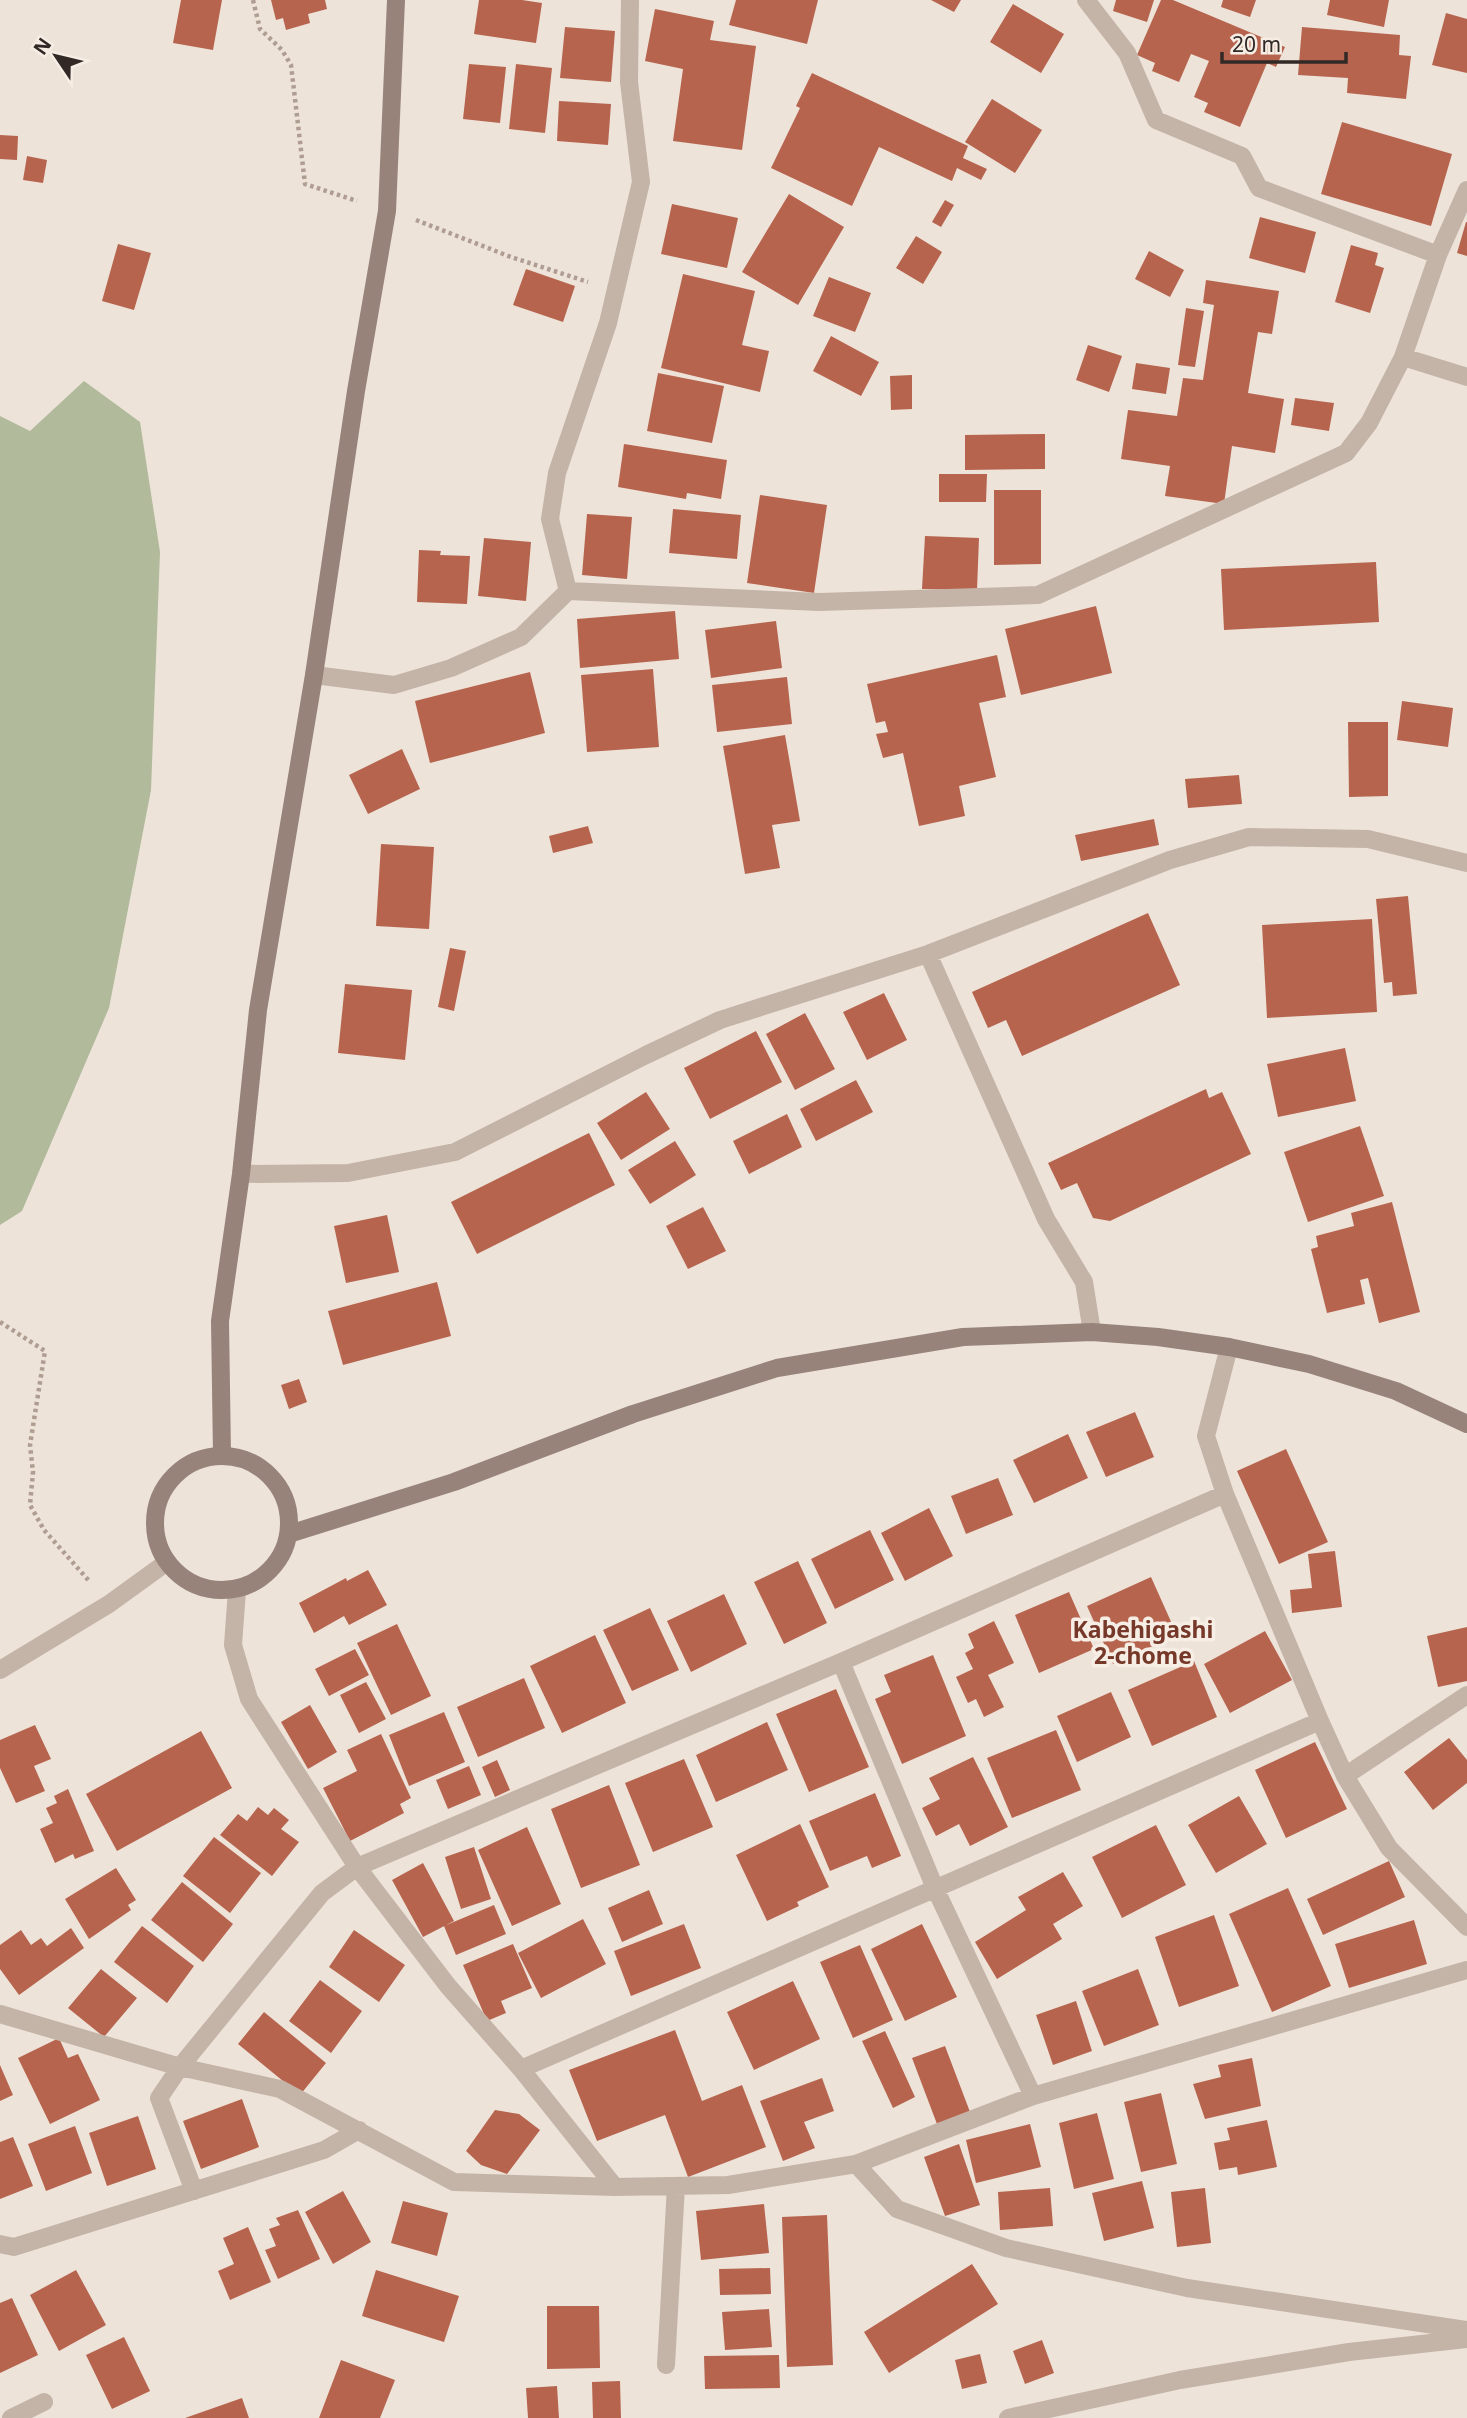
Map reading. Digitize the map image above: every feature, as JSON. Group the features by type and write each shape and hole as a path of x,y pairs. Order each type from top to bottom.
{"street":[{"path":"222,1455 220,1321 241,1174 258,1010 387,211 396,0"},
{"path":"568,591 550,519 557,473 608,323 641,182 629,82 629,0"},
{"path":"1086,0 1128,53 1156,120 1242,156 1259,188 1438,255"},
{"path":"314,675 394,685 451,668 521,637 568,591 819,602 1038,595 1346,453 1369,423 1403,357 1438,255 1467,190"},
{"path":"1403,357 1467,377"},
{"path":"241,1174 348,1173 455,1152 720,1020 928,954 1170,860 1249,837 1368,839 1467,863"},
{"path":"928,954 1046,1219 1084,1282 1092,1332"},
{"path":"289,1534 454,1482 633,1414 777,1368 963,1337 1092,1332 1158,1337 1229,1347 1309,1364 1396,1391 1467,1424"},
{"path":"1229,1347 1206,1436 1225,1494 1345,1776 1389,1848 1467,1927"},
{"path":"222,1455 241,1458 259,1466 274,1479 287,1505 289,1534 283,1553 271,1570 256,1583 237,1590 215,1591 194,1585 175,1573 161,1555 155,1533 156,1510 164,1488 179,1471 199,1460 222,1455"},
{"path":"194,2191 159,2098 180,2067 322,1893 357,1867 841,1662 1225,1494"},
{"path":"0,1670 109,1604 167,1562"},
{"path":"237,1590 233,1645 249,1699 357,1867 448,1986 521,2069 615,2187"},
{"path":"841,1662 935,1888 1033,2096"},
{"path":"1345,1776 1467,1695"},
{"path":"521,2069 1320,1721"},
{"path":"0,2014 180,2067 280,2090 454,2182 615,2187 728,2185 856,2164 1033,2096 1467,1970"},
{"path":"0,2244 14,2247 324,2150 359,2130"},
{"path":"856,2164 897,2209 1006,2248 1187,2288 1467,2330"},
{"path":"666,2365 676,2186"},
{"path":"1008,2418 1193,2378 1349,2351 1467,2339"},
{"path":"10,2418 44,2402"}],"path":[{"path":"253,0 260,29 282,50 291,65 305,184 358,201"},
{"path":"415,220 511,257 616,290"},
{"path":"0,1322 45,1351 30,1445 33,1472 30,1505 44,1530 109,1604"}],"green space":[{"path":"84,381 140,422 160,552 151,790 109,1008 22,1211 0,1225 0,416 30,431"}],"building":[{"path":"181,0 222,0 213,50 173,43"},
{"path":"271,0 325,0 327,9 308,14 310,23 286,30 283,18 276,20"},
{"path":"479,0 542,3 536,43 474,34"},
{"path":"736,0 818,0 807,44 729,25"},
{"path":"931,0 961,0 954,12"},
{"path":"1116,0 1154,0 1147,22 1113,11"},
{"path":"1161,0 1173,0 1285,47 1276,67 1267,63 1240,127 1204,112 1208,103 1194,97 1209,61 1191,54 1179,82 1152,71 1155,63 1137,55"},
{"path":"1223,0 1256,0 1250,17 1221,7"},
{"path":"1330,0 1389,0 1384,27 1327,15"},
{"path":"1013,4 1064,34 1041,73 990,42"},
{"path":"655,9 714,21 710,40 756,46 742,150 673,141 683,69 645,61"},
{"path":"1446,13 1467,19 1467,73 1432,65"},
{"path":"565,27 615,31 611,82 560,78"},
{"path":"1302,27 1400,35 1399,55 1411,56 1406,99 1347,93 1348,78 1298,75"},
{"path":"469,64 506,67 500,123 463,119"},
{"path":"516,64 552,68 545,133 509,129"},
{"path":"812,73 968,146 963,158 987,169 981,180 957,168 952,181 879,147 852,206 771,168 800,108 796,106"},
{"path":"992,99 1042,130 1015,173 965,142"},
{"path":"559,101 611,104 608,145 557,141"},
{"path":"1342,122 1452,154 1431,226 1321,194"},
{"path":"0,135 18,136 17,160 0,159"},
{"path":"27,156 47,160 43,183 23,180"},
{"path":"789,194 844,227 798,305 742,272"},
{"path":"945,200 954,205 941,227 932,222"},
{"path":"672,204 738,218 727,268 661,254"},
{"path":"1260,217 1316,232 1305,273 1249,258"},
{"path":"1467,222 1467,256 1457,253"},
{"path":"916,236 942,252 923,284 896,268"},
{"path":"118,244 151,253 134,310 102,301"},
{"path":"1351,245 1378,253 1375,265 1384,268 1370,313 1335,302"},
{"path":"1149,251 1184,270 1170,297 1135,279"},
{"path":"526,269 575,286 563,322 513,305"},
{"path":"683,274 755,291 742,345 769,351 760,392 661,368"},
{"path":"829,277 871,293 855,332 813,316"},
{"path":"1206,280 1279,291 1272,334 1258,332 1248,393 1284,399 1275,453 1232,446 1224,504 1165,496 1170,466 1121,459 1128,410 1177,416 1183,378 1203,380 1214,305 1203,303"},
{"path":"1186,308 1204,311 1195,367 1178,365"},
{"path":"831,336 879,362 861,396 813,371"},
{"path":"1088,345 1122,356 1109,392 1076,380"},
{"path":"1136,363 1170,368 1166,394 1132,389"},
{"path":"658,373 724,386 712,443 647,431"},
{"path":"912,375 912,409 891,410 890,376"},
{"path":"1295,398 1334,403 1329,431 1291,425"},
{"path":"1045,434 1045,469 965,470 965,435"},
{"path":"624,444 727,460 721,499 687,493 686,499 618,487"},
{"path":"939,474 987,474 986,502 939,502"},
{"path":"994,490 1041,490 1041,564 994,565"},
{"path":"760,495 827,505 814,593 747,583"},
{"path":"673,509 741,515 737,559 669,553"},
{"path":"587,514 632,517 627,579 582,575"},
{"path":"925,536 979,538 977,590 922,589"},
{"path":"484,538 531,542 526,601 478,596"},
{"path":"419,550 441,551 440,555 470,556 467,604 417,602"},
{"path":"1376,562 1379,622 1224,630 1221,569"},
{"path":"1096,606 1112,673 1021,695 1005,629"},
{"path":"675,611 679,659 580,668 577,619"},
{"path":"776,621 782,668 711,678 705,630"},
{"path":"997,655 1006,697 979,703 996,777 959,786 965,816 919,826 903,753 883,758 876,734 888,732 885,721 876,723 867,684"},
{"path":"653,669 659,747 587,752 581,675"},
{"path":"530,672 545,733 430,763 415,701"},
{"path":"787,677 792,724 717,732 712,685"},
{"path":"1402,701 1453,708 1448,747 1397,740"},
{"path":"1348,722 1388,722 1388,796 1349,797"},
{"path":"785,735 800,821 772,825 780,868 745,874 723,746"},
{"path":"402,749 420,789 368,814 349,775"},
{"path":"1239,775 1242,804 1188,808 1185,779"},
{"path":"1154,819 1159,845 1081,861 1075,835"},
{"path":"588,826 593,843 553,853 549,836"},
{"path":"381,844 434,847 429,929 376,926"},
{"path":"1408,896 1417,994 1393,996 1392,982 1384,983 1376,899"},
{"path":"1148,913 1180,985 1022,1056 1006,1020 988,1028 972,992"},
{"path":"1372,919 1377,1012 1267,1018 1262,925"},
{"path":"450,948 466,951 454,1011 438,1007"},
{"path":"345,984 412,990 405,1060 338,1053"},
{"path":"884,993 907,1040 867,1060 843,1012"},
{"path":"805,1013 835,1069 795,1090 766,1034"},
{"path":"756,1031 782,1082 710,1119 684,1068"},
{"path":"1345,1048 1356,1101 1278,1117 1267,1064"},
{"path":"856,1080 873,1112 816,1141 800,1109"},
{"path":"1206,1089 1209,1098 1222,1092 1251,1154 1110,1221 1093,1218 1077,1183 1061,1190 1048,1163"},
{"path":"646,1092 670,1129 621,1160 597,1123"},
{"path":"787,1114 802,1147 749,1174 733,1141"},
{"path":"1360,1126 1384,1196 1308,1222 1284,1152"},
{"path":"589,1133 615,1185 477,1254 451,1202"},
{"path":"675,1141 696,1175 650,1204 628,1170"},
{"path":"1392,1202 1420,1312 1379,1323 1368,1278 1360,1280 1365,1304 1327,1313 1311,1249 1318,1247 1316,1236 1354,1226 1351,1213"},
{"path":"703,1207 726,1251 688,1269 666,1226"},
{"path":"387,1215 399,1272 346,1283 334,1226"},
{"path":"437,1282 451,1336 343,1365 328,1311"},
{"path":"299,1379 307,1402 289,1409 281,1385"},
{"path":"1135,1412 1154,1457 1106,1477 1086,1432"},
{"path":"1068,1434 1088,1478 1034,1503 1013,1460"},
{"path":"1286,1449 1328,1542 1279,1564 1237,1471"},
{"path":"998,1478 1013,1515 966,1534 951,1496"},
{"path":"929,1508 953,1556 905,1581 881,1533"},
{"path":"870,1530 894,1580 835,1609 811,1559"},
{"path":"1335,1551 1342,1607 1292,1613 1290,1590 1312,1588 1308,1554"},
{"path":"798,1561 827,1623 784,1644 754,1582"},
{"path":"368,1570 387,1605 349,1625 344,1616 314,1633 299,1603 346,1578 347,1581"},
{"path":"1151,1577 1177,1635 1113,1664 1087,1606"},
{"path":"1069,1592 1094,1649 1039,1673 1015,1615"},
{"path":"724,1594 747,1644 691,1672 667,1621"},
{"path":"650,1608 679,1670 632,1691 603,1630"},
{"path":"994,1621 1014,1663 988,1675 1004,1707 984,1717 976,1699 968,1703 956,1677 973,1669 965,1653 974,1648 968,1634"},
{"path":"397,1624 431,1696 391,1715 357,1643"},
{"path":"1467,1627 1467,1681 1438,1687 1427,1636"},
{"path":"1265,1631 1292,1680 1230,1713 1204,1664"},
{"path":"595,1635 626,1703 562,1733 530,1666"},
{"path":"355,1649 369,1675 329,1696 315,1669"},
{"path":"933,1655 966,1736 902,1764 875,1699 891,1692 884,1675"},
{"path":"1194,1661 1217,1717 1152,1746 1128,1690"},
{"path":"524,1678 545,1728 478,1757 457,1707"},
{"path":"366,1682 386,1719 359,1733 340,1695"},
{"path":"836,1689 869,1767 809,1792 776,1714"},
{"path":"1111,1692 1131,1737 1077,1762 1057,1716"},
{"path":"310,1705 337,1752 308,1769 281,1722"},
{"path":"444,1712 465,1762 409,1786 389,1735"},
{"path":"767,1722 788,1770 716,1802 696,1755"},
{"path":"35,1725 51,1759 34,1766 45,1791 16,1803 0,1768 0,1740"},
{"path":"1056,1730 1081,1790 1012,1818 987,1758"},
{"path":"201,1731 232,1788 117,1851 86,1794"},
{"path":"381,1734 411,1798 400,1804 404,1813 350,1841 323,1788 357,1771 347,1750"},
{"path":"1449,1738 1467,1760 1467,1783 1433,1810 1404,1772"},
{"path":"1315,1742 1347,1809 1286,1838 1255,1770"},
{"path":"973,1757 1008,1827 970,1846 959,1824 936,1836 922,1808 940,1799 929,1778"},
{"path":"684,1759 713,1827 653,1852 625,1783"},
{"path":"497,1760 510,1790 495,1797 482,1767"},
{"path":"469,1766 481,1795 448,1809 436,1780"},
{"path":"609,1785 640,1865 581,1888 551,1809"},
{"path":"68,1789 94,1851 75,1859 73,1854 55,1863 40,1829 53,1823 46,1808 57,1803 54,1796"},
{"path":"875,1793 901,1856 872,1868 867,1856 830,1871 809,1821"},
{"path":"1239,1796 1267,1844 1216,1873 1188,1825"},
{"path":"258,1807 268,1815 274,1808 289,1820 281,1829 299,1842 272,1876 220,1835 238,1814 247,1821"},
{"path":"800,1824 829,1887 797,1902 799,1906 767,1921 736,1855"},
{"path":"1156,1825 1186,1885 1122,1918 1092,1857"},
{"path":"527,1827 561,1904 512,1926 478,1850"},
{"path":"214,1837 261,1873 230,1913 183,1876"},
{"path":"474,1847 491,1899 461,1909 445,1857"},
{"path":"1389,1861 1405,1897 1323,1935 1307,1899"},
{"path":"423,1863 454,1921 423,1937 392,1880"},
{"path":"116,1868 136,1900 128,1905 131,1910 89,1939 65,1899"},
{"path":"1063,1872 1083,1906 1053,1924 1062,1939 997,1979 975,1942 1026,1910 1018,1897"},
{"path":"182,1882 233,1924 203,1962 151,1920"},
{"path":"1288,1888 1331,1986 1272,2012 1229,1914"},
{"path":"649,1890 663,1924 622,1942 608,1908"},
{"path":"494,1905 506,1934 456,1955 444,1926"},
{"path":"1214,1915 1239,1986 1179,2007 1155,1937"},
{"path":"583,1919 606,1964 541,1998 518,1953"},
{"path":"1414,1920 1427,1964 1349,1988 1335,1944"},
{"path":"684,1924 701,1968 631,1996 614,1951"},
{"path":"922,1924 957,1997 905,2021 871,1949"},
{"path":"142,1926 194,1966 167,2003 114,1962"},
{"path":"71,1928 84,1948 19,1995 0,1969 0,1945 21,1930 31,1945 41,1938 47,1946"},
{"path":"354,1930 405,1965 379,2002 329,1967"},
{"path":"513,1944 532,1988 501,2001 506,2013 487,2021 463,1965"},
{"path":"860,1945 893,2020 853,2038 820,1962"},
{"path":"101,1969 137,1998 104,2037 68,2008"},
{"path":"1138,1969 1159,2025 1104,2046 1082,1991"},
{"path":"320,1980 362,2011 331,2053 289,2021"},
{"path":"793,1981 820,2039 754,2070 727,2012"},
{"path":"1076,2001 1092,2051 1053,2065 1036,2015"},
{"path":"264,2012 326,2063 300,2095 238,2044"},
{"path":"675,2030 702,2101 742,2085 766,2147 688,2177 665,2115 597,2141 569,2070"},
{"path":"885,2031 915,2097 893,2108 862,2041"},
{"path":"59,2038 68,2058 78,2054 100,2100 50,2124 18,2058"},
{"path":"945,2046 970,2112 937,2124 912,2058"},
{"path":"1252,2058 1261,2106 1205,2119 1193,2084 1221,2077 1218,2065"},
{"path":"0,2065 13,2095 0,2101"},
{"path":"822,2078 834,2111 804,2122 815,2148 783,2161 760,2101"},
{"path":"1161,2093 1177,2164 1141,2172 1124,2102"},
{"path":"242,2099 259,2147 201,2169 183,2121"},
{"path":"495,2110 519,2114 540,2130 507,2174 481,2165 466,2151"},
{"path":"1097,2113 1114,2179 1074,2189 1059,2123"},
{"path":"138,2116 156,2169 107,2186 89,2133"},
{"path":"1267,2120 1277,2167 1238,2175 1237,2167 1219,2170 1214,2143 1230,2140 1227,2128"},
{"path":"1030,2124 1041,2167 976,2183 966,2140"},
{"path":"75,2126 92,2173 46,2191 28,2144"},
{"path":"13,2137 33,2186 0,2199 0,2142"},
{"path":"959,2144 980,2205 945,2216 924,2157"},
{"path":"1142,2181 1154,2228 1104,2241 1092,2193"},
{"path":"1050,2188 1053,2226 1000,2230 998,2192"},
{"path":"1205,2188 1211,2243 1177,2247 1171,2192"},
{"path":"343,2191 371,2242 333,2264 305,2212"},
{"path":"403,2201 448,2213 437,2256 391,2243"},
{"path":"764,2204 769,2253 701,2260 696,2211"},
{"path":"298,2210 320,2259 278,2279 265,2250 276,2246 269,2229 280,2225 276,2218"},
{"path":"827,2215 833,2365 787,2367 782,2217"},
{"path":"248,2227 271,2282 230,2300 218,2271 234,2264 223,2238"},
{"path":"972,2264 998,2304 889,2373 864,2332"},
{"path":"770,2268 771,2294 720,2295 719,2269"},
{"path":"76,2270 106,2325 59,2351 30,2295"},
{"path":"376,2270 459,2296 444,2342 362,2316"},
{"path":"12,2298 38,2355 0,2373 0,2303"},
{"path":"547,2306 599,2306 600,2368 547,2369"},
{"path":"769,2309 772,2347 725,2350 722,2312"},
{"path":"124,2337 150,2391 112,2409 86,2355"},
{"path":"1042,2340 1054,2373 1025,2384 1013,2351"},
{"path":"980,2354 987,2383 962,2389 955,2360"},
{"path":"779,2355 780,2388 705,2389 704,2356"},
{"path":"341,2360 395,2380 380,2418 319,2418"},
{"path":"620,2381 621,2418 593,2418 592,2382"},
{"path":"557,2386 559,2418 528,2418 526,2388"},
{"path":"242,2398 249,2418 185,2418"}],"district":[{"name":"Kabehigashi 2-chome","path":"1143,1643"}]}
